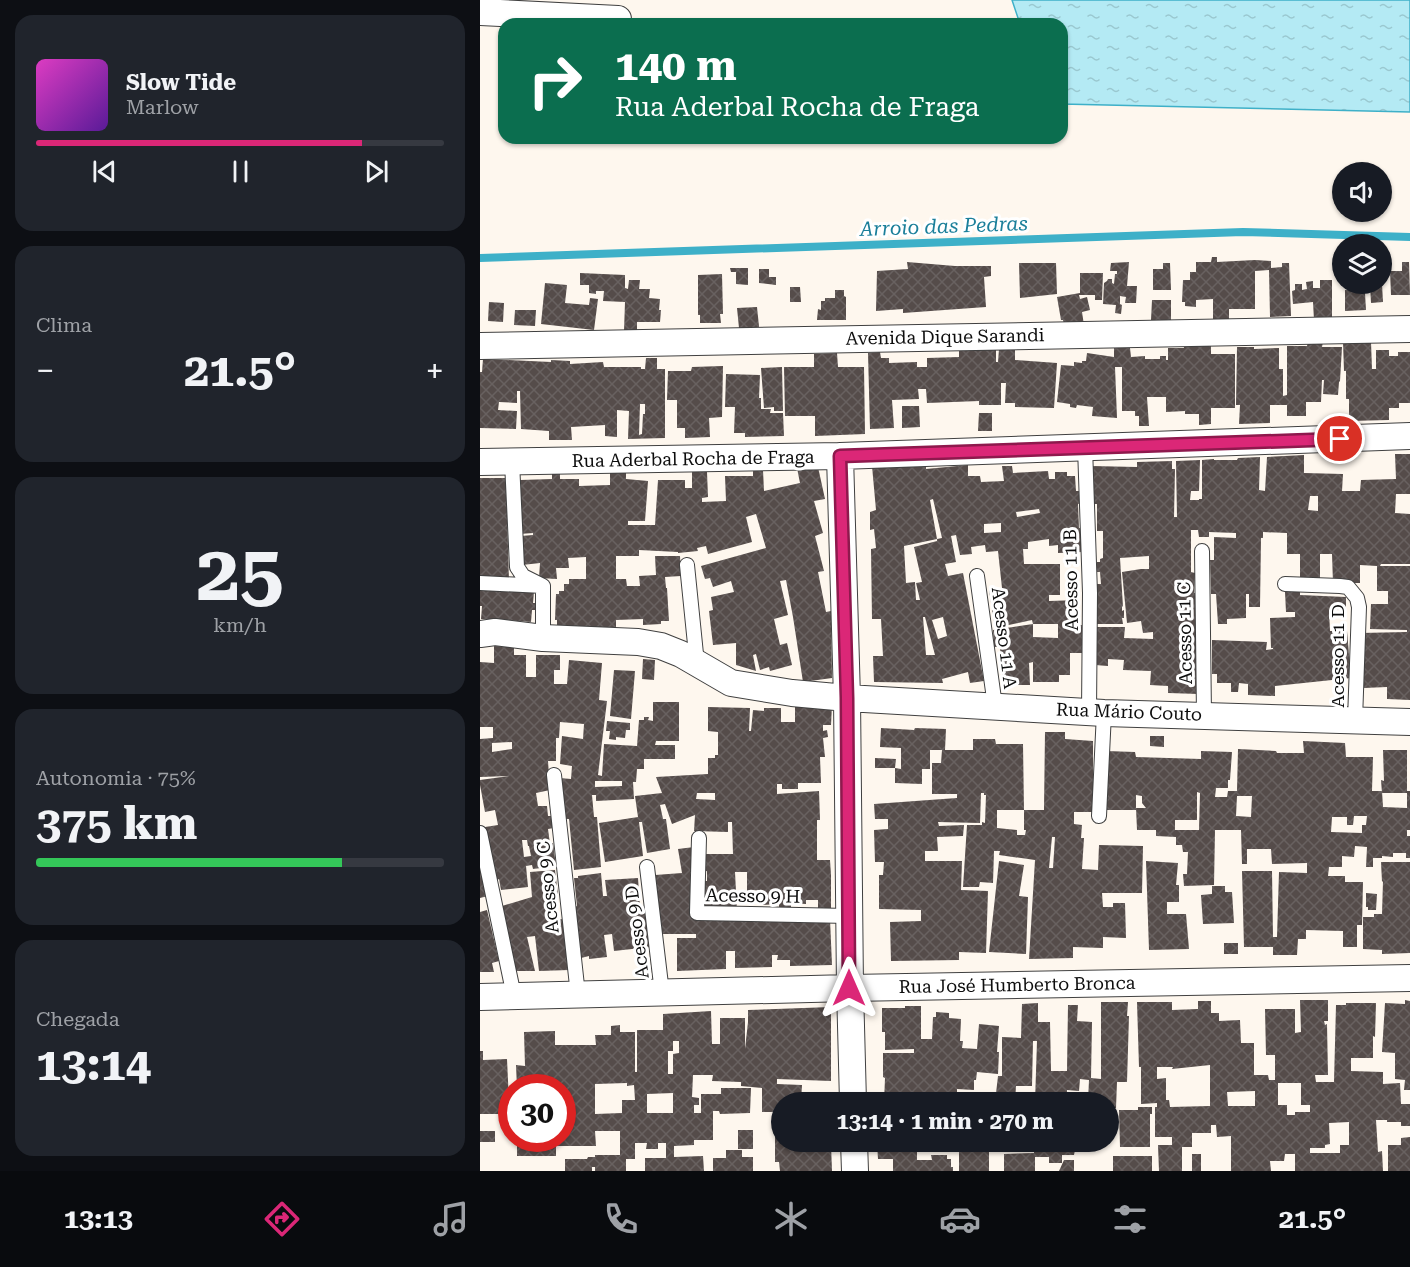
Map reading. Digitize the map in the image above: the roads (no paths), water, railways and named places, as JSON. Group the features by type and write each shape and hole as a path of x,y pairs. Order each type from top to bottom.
{"street":[{"path":"480,12 598,18"},
{"name":"Avenida Dique Sarandi","path":"480,346 1410,329"},
{"name":"Rua Aderbal Rocha de Fraga","path":"480,462 840,456 1410,436"},
{"path":"840,456 847,698 849,988 853,1092"},
{"name":"Rua Mário Couto","path":"480,634 495,632 543,638 638,642 661,646 681,654 731,683 792,693 1097,713 1410,722"},
{"name":"Rua José Humberto Bronca","path":"480,997 1410,978"},
{"path":"854,1152 855,1171"}],"lane":[{"name":"Acesso 11 B","path":"1085,447 1097,713"},
{"path":"512,462 516,567 523,576 543,586"},
{"name":"Acesso 11 C","path":"1202,551 1204,715"},
{"path":"687,565 698,664"},
{"name":"Acesso 11 A","path":"977,576 994,706"},
{"path":"480,583 543,586"},
{"name":"Acesso 11 D","path":"1285,584 1348,587 1357,598 1359,607 1355,720"},
{"path":"543,586 543,638"},
{"path":"1097,713 1100,816"},
{"name":"Acesso 9 C","path":"554,775 578,995"},
{"path":"480,833 487,906 514,996"},
{"name":"Acesso 9 H","path":"699,838 697,913 849,916"},
{"name":"Acesso 9 D","path":"647,867 662,993"}],"water":[{"path":"1012,0 1410,0 1410,112 1068,104 1068,18 1018,18"}],"waterway":[{"name":"Arroio das Pedras","path":"480,258 1243,232 1410,237"}]}
